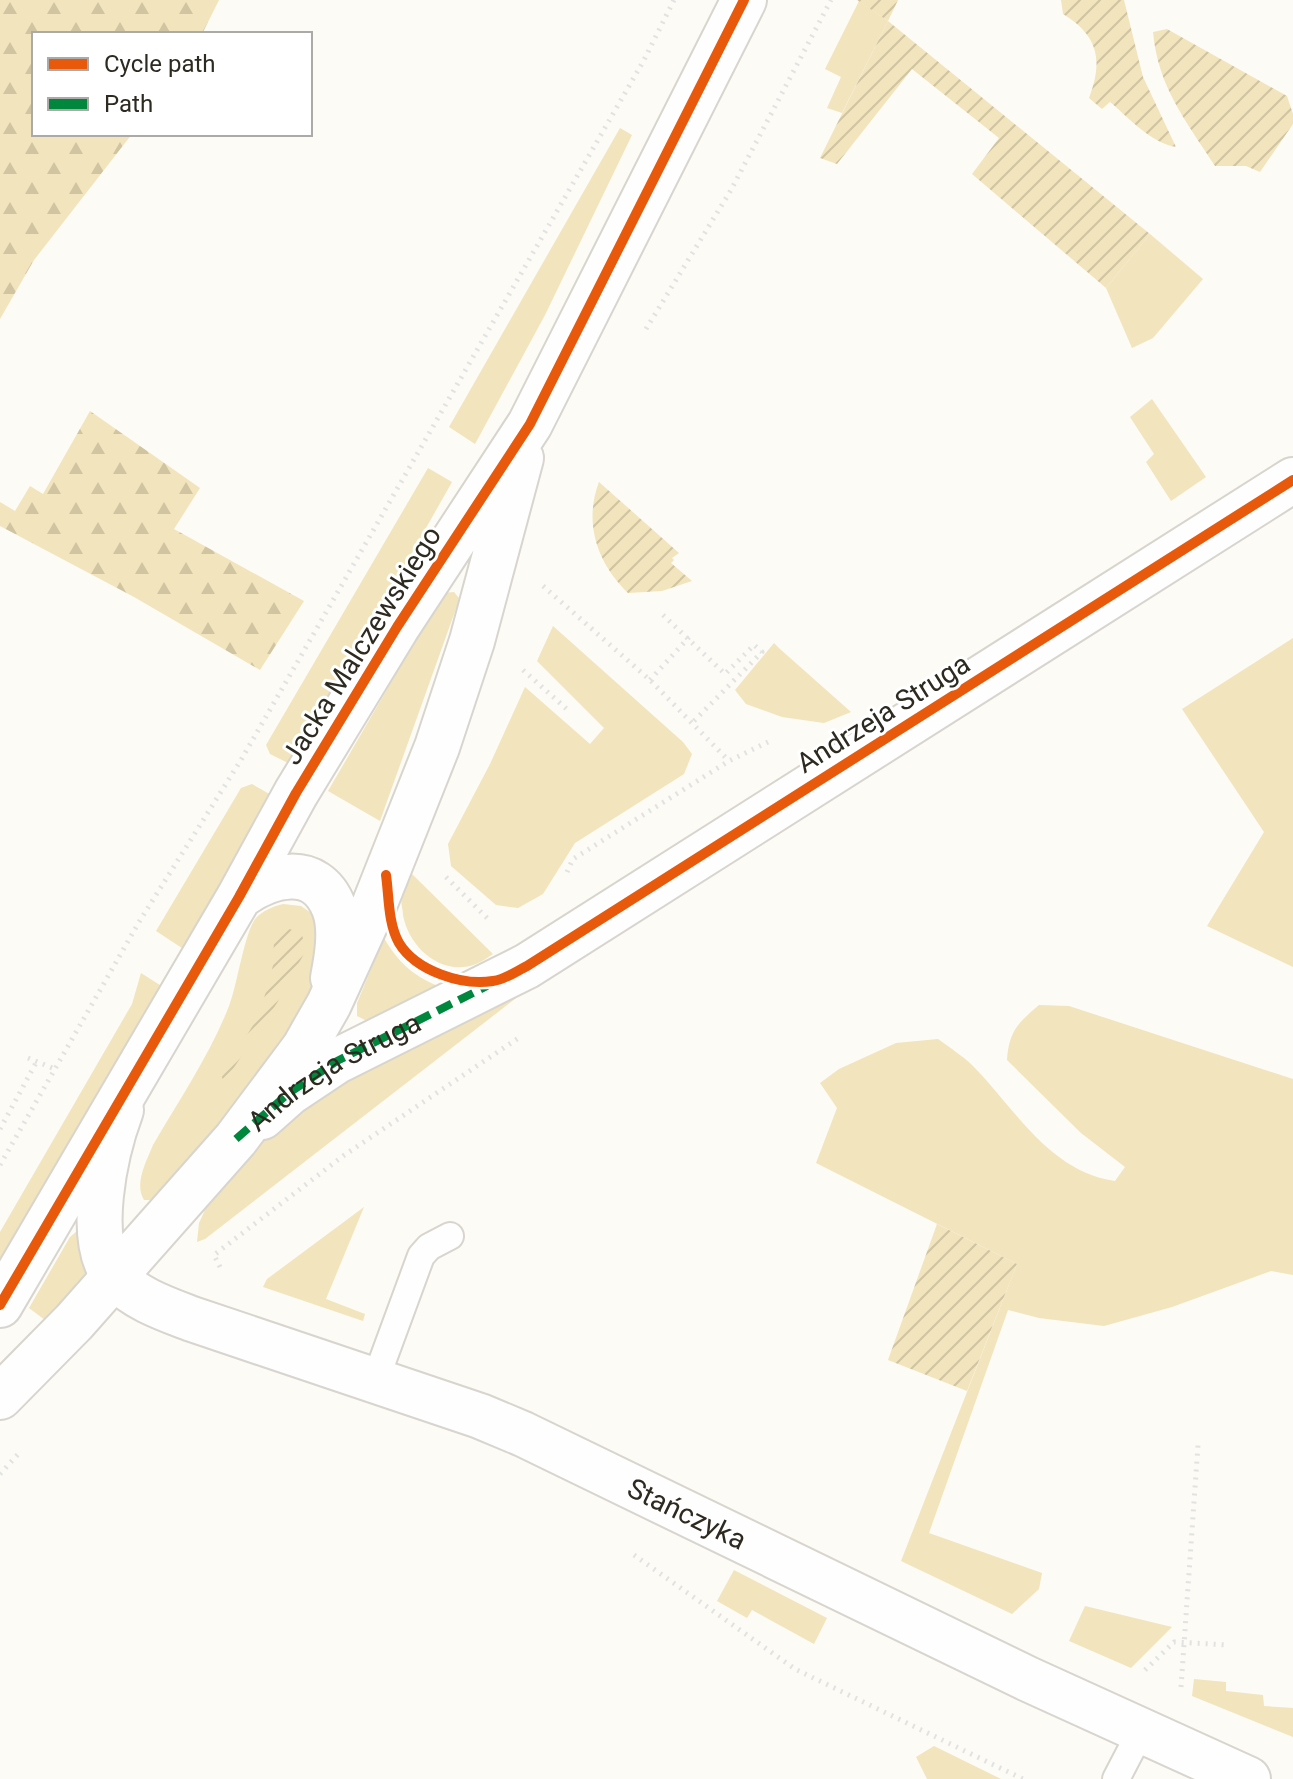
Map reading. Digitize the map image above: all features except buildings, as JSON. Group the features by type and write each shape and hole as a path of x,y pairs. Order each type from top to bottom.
{"street":[{"name":"Jacka Malczewskiego","path":"0,1305 239,897 296,793 397,627 530,424 744,0"},
{"name":"Jacka Malczewskiego","path":"0,1397 115,1277 236,1139 304,1048 329,1004 375,903 441,734 472,641 530,424"},
{"name":"Andrzeja Struga","path":"236,1139 337,1061 527,966 1293,480"},
{"name":"Jacka Malczewskiego","path":"239,897 270,879 297,876 327,896 334,908 338,926 329,1004"},
{"name":"Jacka Malczewskiego","path":"115,1277 101,1249 103,1184 119,1117 134,1078"},
{"name":"Stańczyka","path":"115,1277 158,1306 480,1416 523,1434 1141,1731 1248,1779"}],"lane":[{"path":"375,1381 421,1256 429,1247 450,1236"},
{"path":"1116,1779 1141,1731"}],"path":[{"path":"1,1161 139,922 248,747 644,60 674,0"},
{"path":"643,333 731,190 831,0"},
{"path":"532,576 650,680 729,761"},
{"path":"663,615 725,674 754,645 762,652 693,722"},
{"path":"650,680 689,637"},
{"path":"514,662 570,712"},
{"path":"28,1058 55,1069"},
{"path":"0,1129 37,1061"},
{"path":"1180,1689 1198,1445"},
{"path":"0,1474 17,1455"},
{"path":"627,1550 795,1669 1023,1779"},
{"path":"1142,1673 1174,1642 1228,1645"}],"green space":[{"path":"0,0 219,0 203,32 32,32 32,136 130,136 34,260 0,319"},
{"path":"857,0 898,0 888,21"},
{"path":"1061,0 1124,0 1143,77 1176,147 1149,135 1110,102 1102,109 1089,98 1096,72 1095,50 1084,31 1063,14"},
{"path":"859,1 888,21 842,113 827,108 841,77 825,69"},
{"path":"888,21 1150,234 1106,288 972,174 999,138 912,69 837,164 820,158"},
{"path":"1167,29 1287,96 1293,124 1260,172 1246,166 1215,166 1194,134 1167,87 1156,52 1153,32"},
{"path":"620,128 632,135 545,315 475,444 449,427"},
{"path":"1150,234 1203,279 1153,338 1132,348 1106,288"},
{"path":"1152,399 1206,477 1171,501 1146,462 1154,454 1130,417"},
{"path":"90,411 200,488 174,529 304,601 260,670 134,597 0,526 0,502 15,511 30,486 43,494"},
{"path":"428,468 452,482 292,765 270,754 266,745"},
{"path":"599,482 679,553 671,563 692,581 662,591 628,593 617,582 601,556 593,528 594,498"},
{"path":"454,592 459,598 458,603 380,821 328,791 443,593"},
{"path":"553,626 683,742 692,754 684,774 575,843 543,894 518,908 496,905 451,866 448,844 490,764 525,687 590,744 604,728 537,661"},
{"path":"1293,638 1293,967 1207,926 1264,832 1182,709"},
{"path":"774,643 851,712 824,723 782,717 746,704 735,690"},
{"path":"252,784 273,796 185,950 156,931 241,788"},
{"path":"411,873 493,954 476,964 463,967 440,963 429,957 412,938 403,915 401,898"},
{"path":"283,904 301,906 317,917 319,978 283,1042 246,1092 156,1195 144,1200 140,1187 147,1159 221,1024 232,997 252,924 261,913"},
{"path":"290,929 302,935 306,950 277,1003 225,1081 222,1078 226,1066 253,1025 262,1003 273,965 277,934"},
{"path":"384,938 406,967 438,986 367,1021 357,1016 357,1003"},
{"path":"141,973 163,987 0,1264 0,1232 132,1004"},
{"path":"520,995 205,1239 197,1242 199,1223 205,1210 268,1137 304,1106 362,1070"},
{"path":"1039,1005 1069,1006 1293,1079 1293,1275 1271,1271 1172,1307 1104,1326 1039,1318 1008,1310 929,1533 1042,1573 1039,1589 1012,1614 901,1561 1017,1264 816,1163 837,1108 820,1083 839,1069 896,1043 938,1039 973,1066 1052,1152 1092,1175 1115,1181 1125,1167 1081,1133 1007,1060 1016,1028"},
{"path":"364,1207 326,1299 365,1314 363,1321 263,1287 267,1279"},
{"path":"937,1224 1017,1264 967,1391 888,1360"},
{"path":"77,1231 88,1271 45,1320 29,1308 70,1237"},
{"path":"734,1570 827,1618 814,1644 752,1610 747,1618 717,1601"},
{"path":"1085,1606 1172,1627 1131,1668 1069,1641"},
{"path":"1194,1679 1226,1682 1226,1691 1263,1695 1264,1706 1293,1708 1293,1737 1192,1696"},
{"path":"934,1746 1001,1779 927,1779 916,1757"}],"marked path":[{"path":"236,1139 289,1093 337,1061 487,986"}],"cycle path":[{"path":"0,1305 239,897 296,793 397,627 530,424 744,0"},
{"path":"386,875 395,935 416,961 454,979 481,982 506,977 1293,480"}]}
